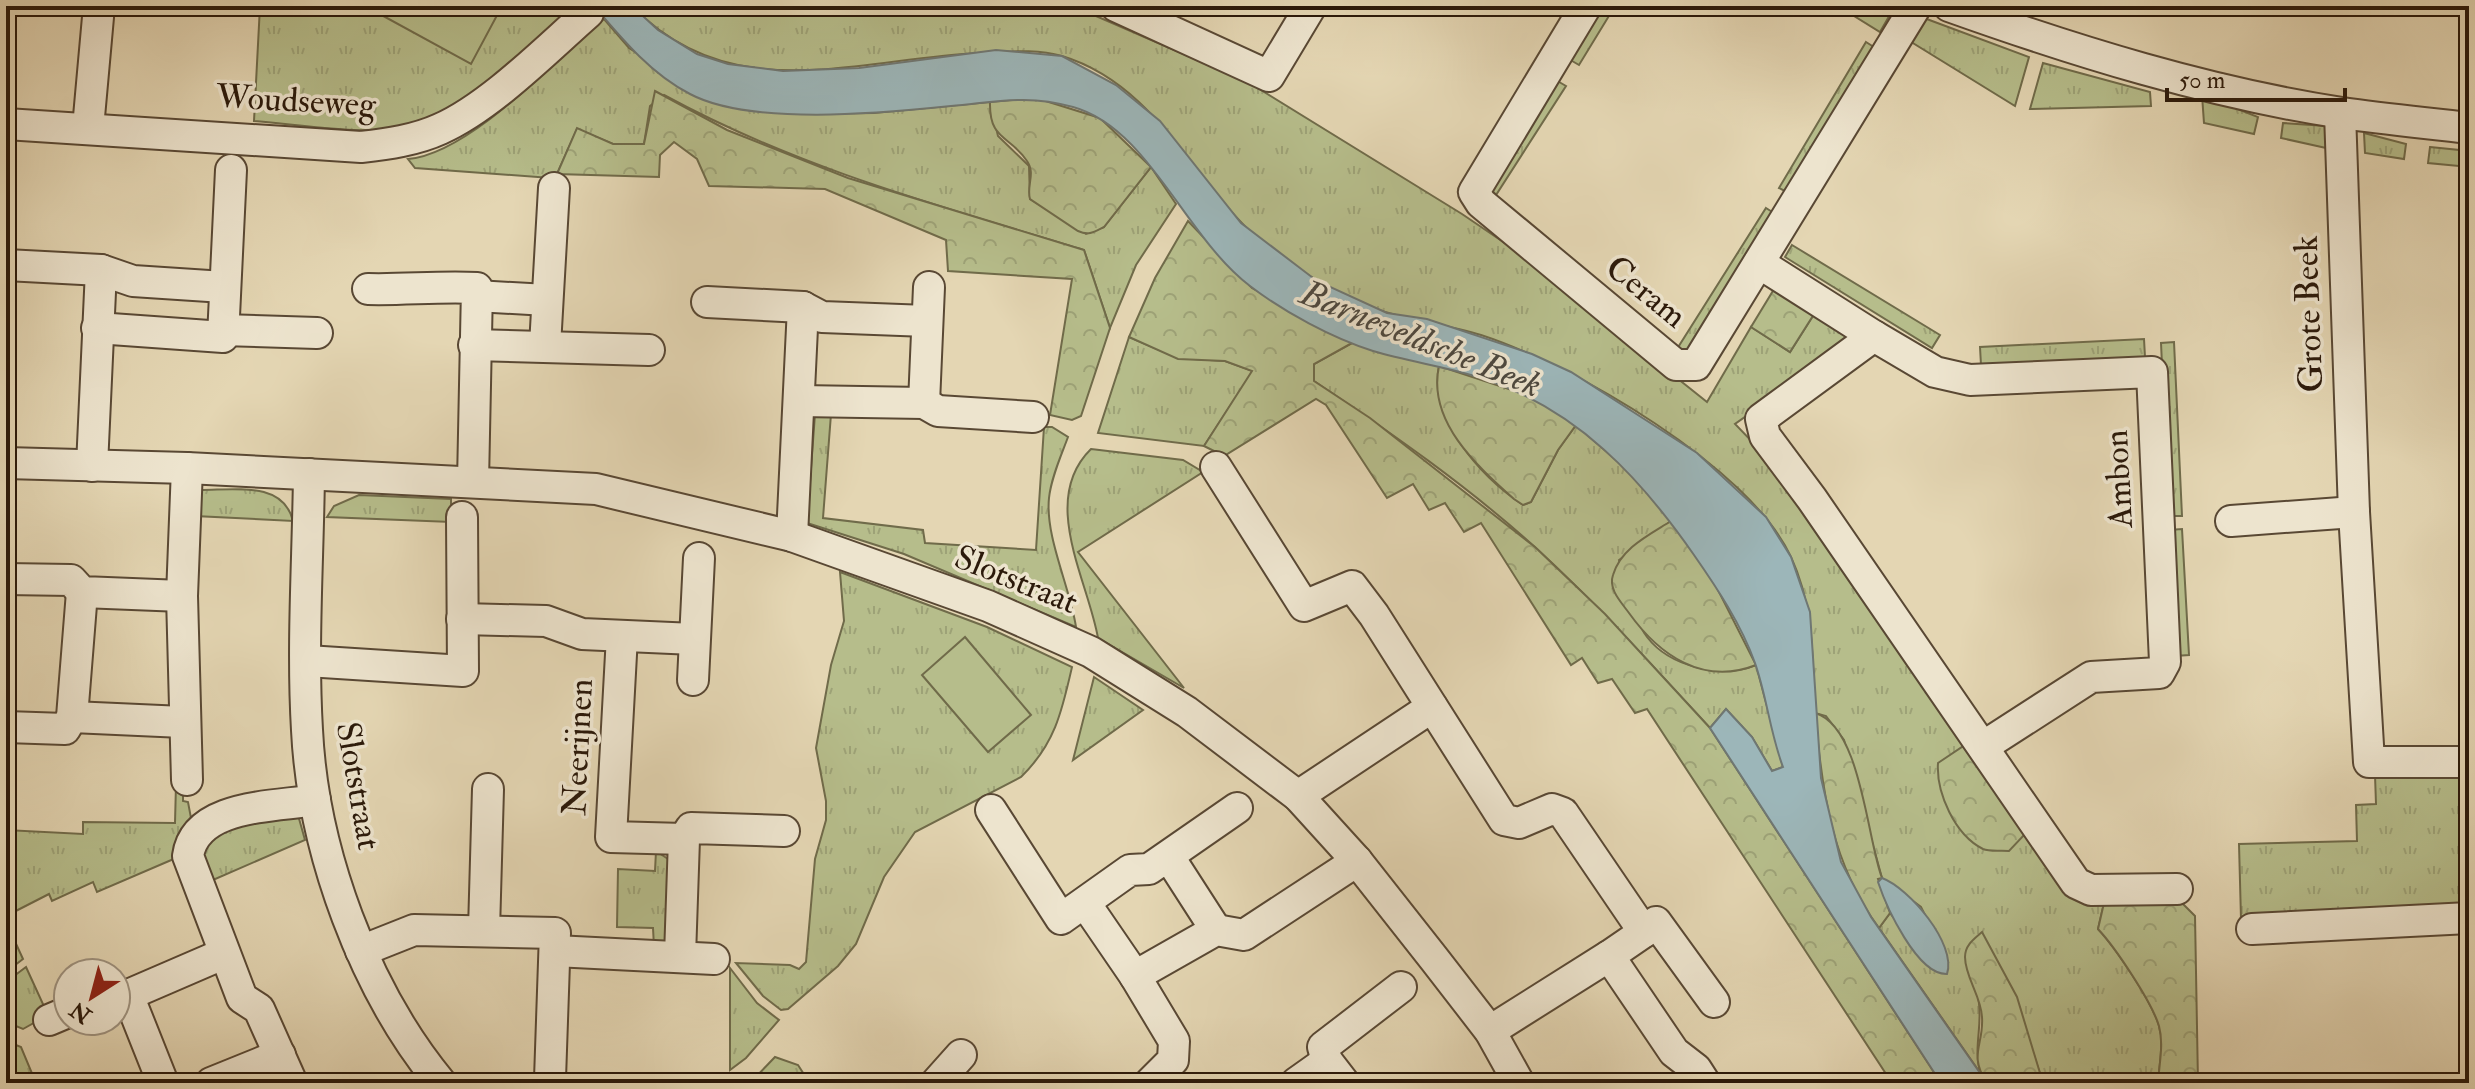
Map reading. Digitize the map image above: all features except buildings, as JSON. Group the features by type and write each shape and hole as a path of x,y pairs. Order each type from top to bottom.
{"street":[{"path":"88,128 99,6"},
{"path":"1116,6 1269,76 1311,6"},
{"name":"Ceram","path":"1586,6 1474,192 1481,203 1676,365 1696,365 1916,6"},
{"path":"1949,6 2049,41 2175,77 2340,113 2469,128"},
{"name":"Woudseweg","path":"6,124 361,147 390,144 442,128 453,121 498,91 588,13"},
{"name":"Grote Beek","path":"2340,113 2354,512 2369,762 2469,762"},
{"path":"97,328 223,337 231,170"},
{"path":"545,346 554,188"},
{"name":"Ambon","path":"1759,263 1935,372 1970,380 2152,372 2165,662 2159,673 2091,677 1984,746"},
{"path":"6,265 101,270 133,281 224,287"},
{"path":"92,466 101,270"},
{"path":"368,289 406,290 420,285 477,288 473,482"},
{"path":"924,403 929,287"},
{"path":"476,296 547,300"},
{"path":"707,302 803,307 822,317 927,321"},
{"path":"792,536 803,307"},
{"path":"222,330 317,333"},
{"path":"1874,336 1761,419 1765,436 1984,746 2076,883 2091,890 2177,889"},
{"path":"474,345 649,350"},
{"path":"800,401 924,403 938,411 1033,417"},
{"name":"Slotstraat","path":"6,463 187,468 596,489 792,536 988,606 1091,652 1187,712 1298,796 1357,861 1490,1031 1519,1083"},
{"path":"1216,467 1304,606 1352,586 1504,820 1519,823 1552,809 1563,813 1644,932"},
{"path":"187,468 182,596 183,722 187,780"},
{"name":"Slotstraat","path":"309,474 307,731 315,800 333,869 361,951 386,1004 429,1079"},
{"path":"2231,521 2354,512"},
{"path":"307,661 463,671 462,517"},
{"path":"693,680 699,558"},
{"path":"6,579 71,580 82,592 182,596"},
{"path":"6,727 65,729 72,717 82,592"},
{"name":"Neerijnen","path":"462,619 546,621 582,634 694,639"},
{"name":"Neerijnen","path":"622,636 611,837 684,839 691,828 784,831"},
{"path":"1298,796 1432,707"},
{"path":"72,717 183,722"},
{"path":"484,930 488,789"},
{"path":"292,1083 259,1009 242,998 223,954 191,871 190,842 198,832 222,816 315,800"},
{"path":"991,810 1061,919 1130,870 1149,869 1169,857 1237,808"},
{"path":"680,956 684,839"},
{"path":"1169,857 1216,930"},
{"path":"1135,976 1216,930 1244,935 1357,861"},
{"path":"1085,903 1135,976 1174,1041 1173,1060 1150,1083"},
{"path":"2252,929 2469,918"},
{"path":"1490,1031 1609,956 1656,922 1714,1002"},
{"path":"361,951 414,930 555,933 550,1079"},
{"path":"555,951 714,959"},
{"path":"132,990 223,954"},
{"path":"1609,956 1674,1052 1696,1069 1705,1083"},
{"path":"1296,1083 1336,1072 1323,1047 1401,987"},
{"path":"132,1016 163,1083"},
{"path":"211,1083 280,1055"},
{"path":"940,1082 961,1055"}],"green space":[{"path":"260,6 576,6 509,68 455,110 418,126 347,130 254,121"},
{"path":"365,6 502,6 471,64"},
{"path":"632,6 1073,6 1248,82 1462,214 1524,256 1707,402 1751,327 1790,352 1816,311 1845,331 1845,341 1840,350 1735,424 1763,453 2104,903 2098,929 2132,975 2159,1026 2158,1083 2043,1083 2033,1052 1978,997 1981,1074 1879,928 1890,913 1931,968 1948,962 1921,907 1882,878 1844,740 1826,716 1815,713 1808,615 1791,557 1770,523 1738,489 1699,455 1609,395 1519,349 1481,335 1372,308 1312,278 1250,231 1140,103 1091,68 1062,56 1020,51 841,68 753,68 711,58 670,38"},
{"path":"1599,6 1615,6 1579,65 1567,58"},
{"path":"1838,6 1895,6 1880,32"},
{"path":"1924,18 2029,57 2015,106 1908,40"},
{"path":"604,19 629,48 715,103 807,114 874,113 990,102 998,136 1029,166 1030,199 1086,234 1104,227 1151,167 1176,204 1136,265 1110,328 1084,250 818,165 715,121 664,95 650,106 644,144 613,144 577,129 557,174 551,178 415,168 408,159 432,153 458,141 484,123"},
{"path":"1866,42 1877,49 1790,194 1779,188"},
{"path":"2043,63 2150,92 2151,106 2030,109"},
{"path":"1554,79 1566,86 1496,195 1488,186"},
{"path":"655,91 727,130 848,178 1084,250 1110,328 1081,416 1072,420 1050,415 1072,279 948,271 946,240 825,189 709,186 697,159 674,142 660,155 659,177 557,174 577,128 613,144 644,144"},
{"path":"2202,95 2258,117 2254,134 2204,123"},
{"path":"1036,98 1100,118 1151,167 1104,227 1094,232 1078,231 1030,199 1030,166 993,124 990,102"},
{"path":"2283,123 2326,126 2326,148 2281,138"},
{"path":"2364,133 2406,144 2404,159 2365,153"},
{"path":"2430,147 2469,151 2469,167 2428,163"},
{"path":"1766,208 1777,215 1688,356 1677,349"},
{"path":"1188,221 1252,288 1352,343 1314,364 1314,381 1370,418 1535,547 1605,614 1710,728 1941,1083 1892,1083 1647,709 1635,713 1612,679 1598,683 1582,658 1571,665 1481,523 1464,532 1445,503 1429,510 1413,484 1387,498 1326,405 1316,399 1224,456 1204,446 1252,371 1225,361 1178,359 1129,337 1155,278"},
{"path":"1792,245 1940,335 1932,348 1785,257"},
{"path":"1776,286 1816,311 1790,352 1751,327"},
{"path":"1129,337 1178,358 1225,361 1253,371 1204,446 1098,433"},
{"path":"2144,339 2145,357 1981,365 1980,347"},
{"path":"2174,342 2182,516 2169,516 2161,343"},
{"path":"1352,343 1439,366 1438,386 1442,406 1461,444 1491,479 1523,505 1531,502 1558,450 1576,425 1634,476 1671,521 1619,560 1643,630 1669,656 1697,668 1728,671 1756,665 1783,767 1772,771 1752,737 1726,709 1710,728 1604,614 1511,526 1428,461 1314,381 1314,364"},
{"path":"1439,366 1530,396 1576,425 1558,450 1531,502 1523,505 1514,499 1485,472 1458,440 1440,405 1437,386"},
{"path":"815,414 831,414 823,518 923,530 925,543 1036,550 1044,427 1052,427 1068,437 1052,483 1049,513 1054,545 1076,627 904,554 807,523"},
{"path":"1091,449 1183,460 1203,472 1078,552 1184,688 1098,638 1071,541 1068,516 1069,492 1076,469"},
{"path":"239,489 267,493 287,508 293,521 195,516 196,490"},
{"path":"359,495 451,499 451,522 327,517 334,506"},
{"path":"1671,521 1714,582 1756,665 1737,671 1718,672 1684,663 1654,642 1616,595 1612,580 1622,557 1637,543"},
{"path":"2182,529 2189,655 2175,656 2169,530"},
{"path":"840,572 987,627 1072,667 1056,726 1033,765 1021,777 915,832 884,877 856,944 838,966 788,1009 781,1010 763,996 736,963 790,965 799,969 806,962 815,859 826,820 826,801 816,748 831,665 844,621"},
{"path":"965,637 1031,715 988,752 922,675"},
{"path":"1094,677 1143,710 1073,760"},
{"path":"1815,713 1830,722 1843,739 1860,786 1882,878 1878,879 1890,913 1879,928 1850,878 1840,852 1826,798"},
{"path":"1965,745 2026,833 2009,851 1986,850 1973,843 1956,824 1944,800 1938,763"},
{"path":"2469,772 2469,913 2241,919 2239,844 2357,841 2356,805 2376,804 2375,775"},
{"path":"183,783 183,801 188,802 191,818 177,839 176,858 97,892 93,882 52,901 49,894 6,916 6,830 83,834 83,822 175,823 176,784"},
{"path":"298,815 305,840 206,883 202,854 212,837 233,825"},
{"path":"656,851 668,859 668,942 654,947 653,928 617,927 618,869 655,871"},
{"path":"2180,901 2195,916 2198,1083 2158,1083 2161,1054 2159,1026 2132,975 2098,929 2104,903"},
{"path":"6,922 23,959 6,972"},
{"path":"1982,932 2017,997 2043,1083 1987,1083 1981,1073 1978,1057 1981,1009 1965,953"},
{"path":"26,967 48,1015 23,1029 6,1022 6,982"},
{"path":"730,968 757,1003 779,1020 746,1058 730,1070"},
{"path":"6,1041 21,1047 36,1083 6,1083"},
{"path":"775,1057 798,1065 807,1079 800,1083 750,1083"}],"water":[{"name":"Barneveldsche Beek","path":"594,6 632,6 658,30 697,54 728,64 783,71 859,68 996,50 1062,56 1116,85 1160,121 1241,223 1317,281 1387,313 1427,319 1532,354 1571,372 1697,453 1766,517 1791,557 1810,612 1821,778 1841,862 1871,917 1987,1083 1941,1083 1710,728 1726,709 1752,737 1772,771 1783,767 1755,663 1728,607 1694,555 1651,499 1604,449 1577,428 1549,409 1485,379 1357,346 1278,305 1227,265 1124,137 1100,119 1073,107 1012,100 890,112 818,115 781,114 716,104 690,94 662,76 626,43"},
{"path":"1882,878 1905,893 1928,918 1945,948 1947,974 1936,971 1914,952 1882,893 1878,882"}]}
